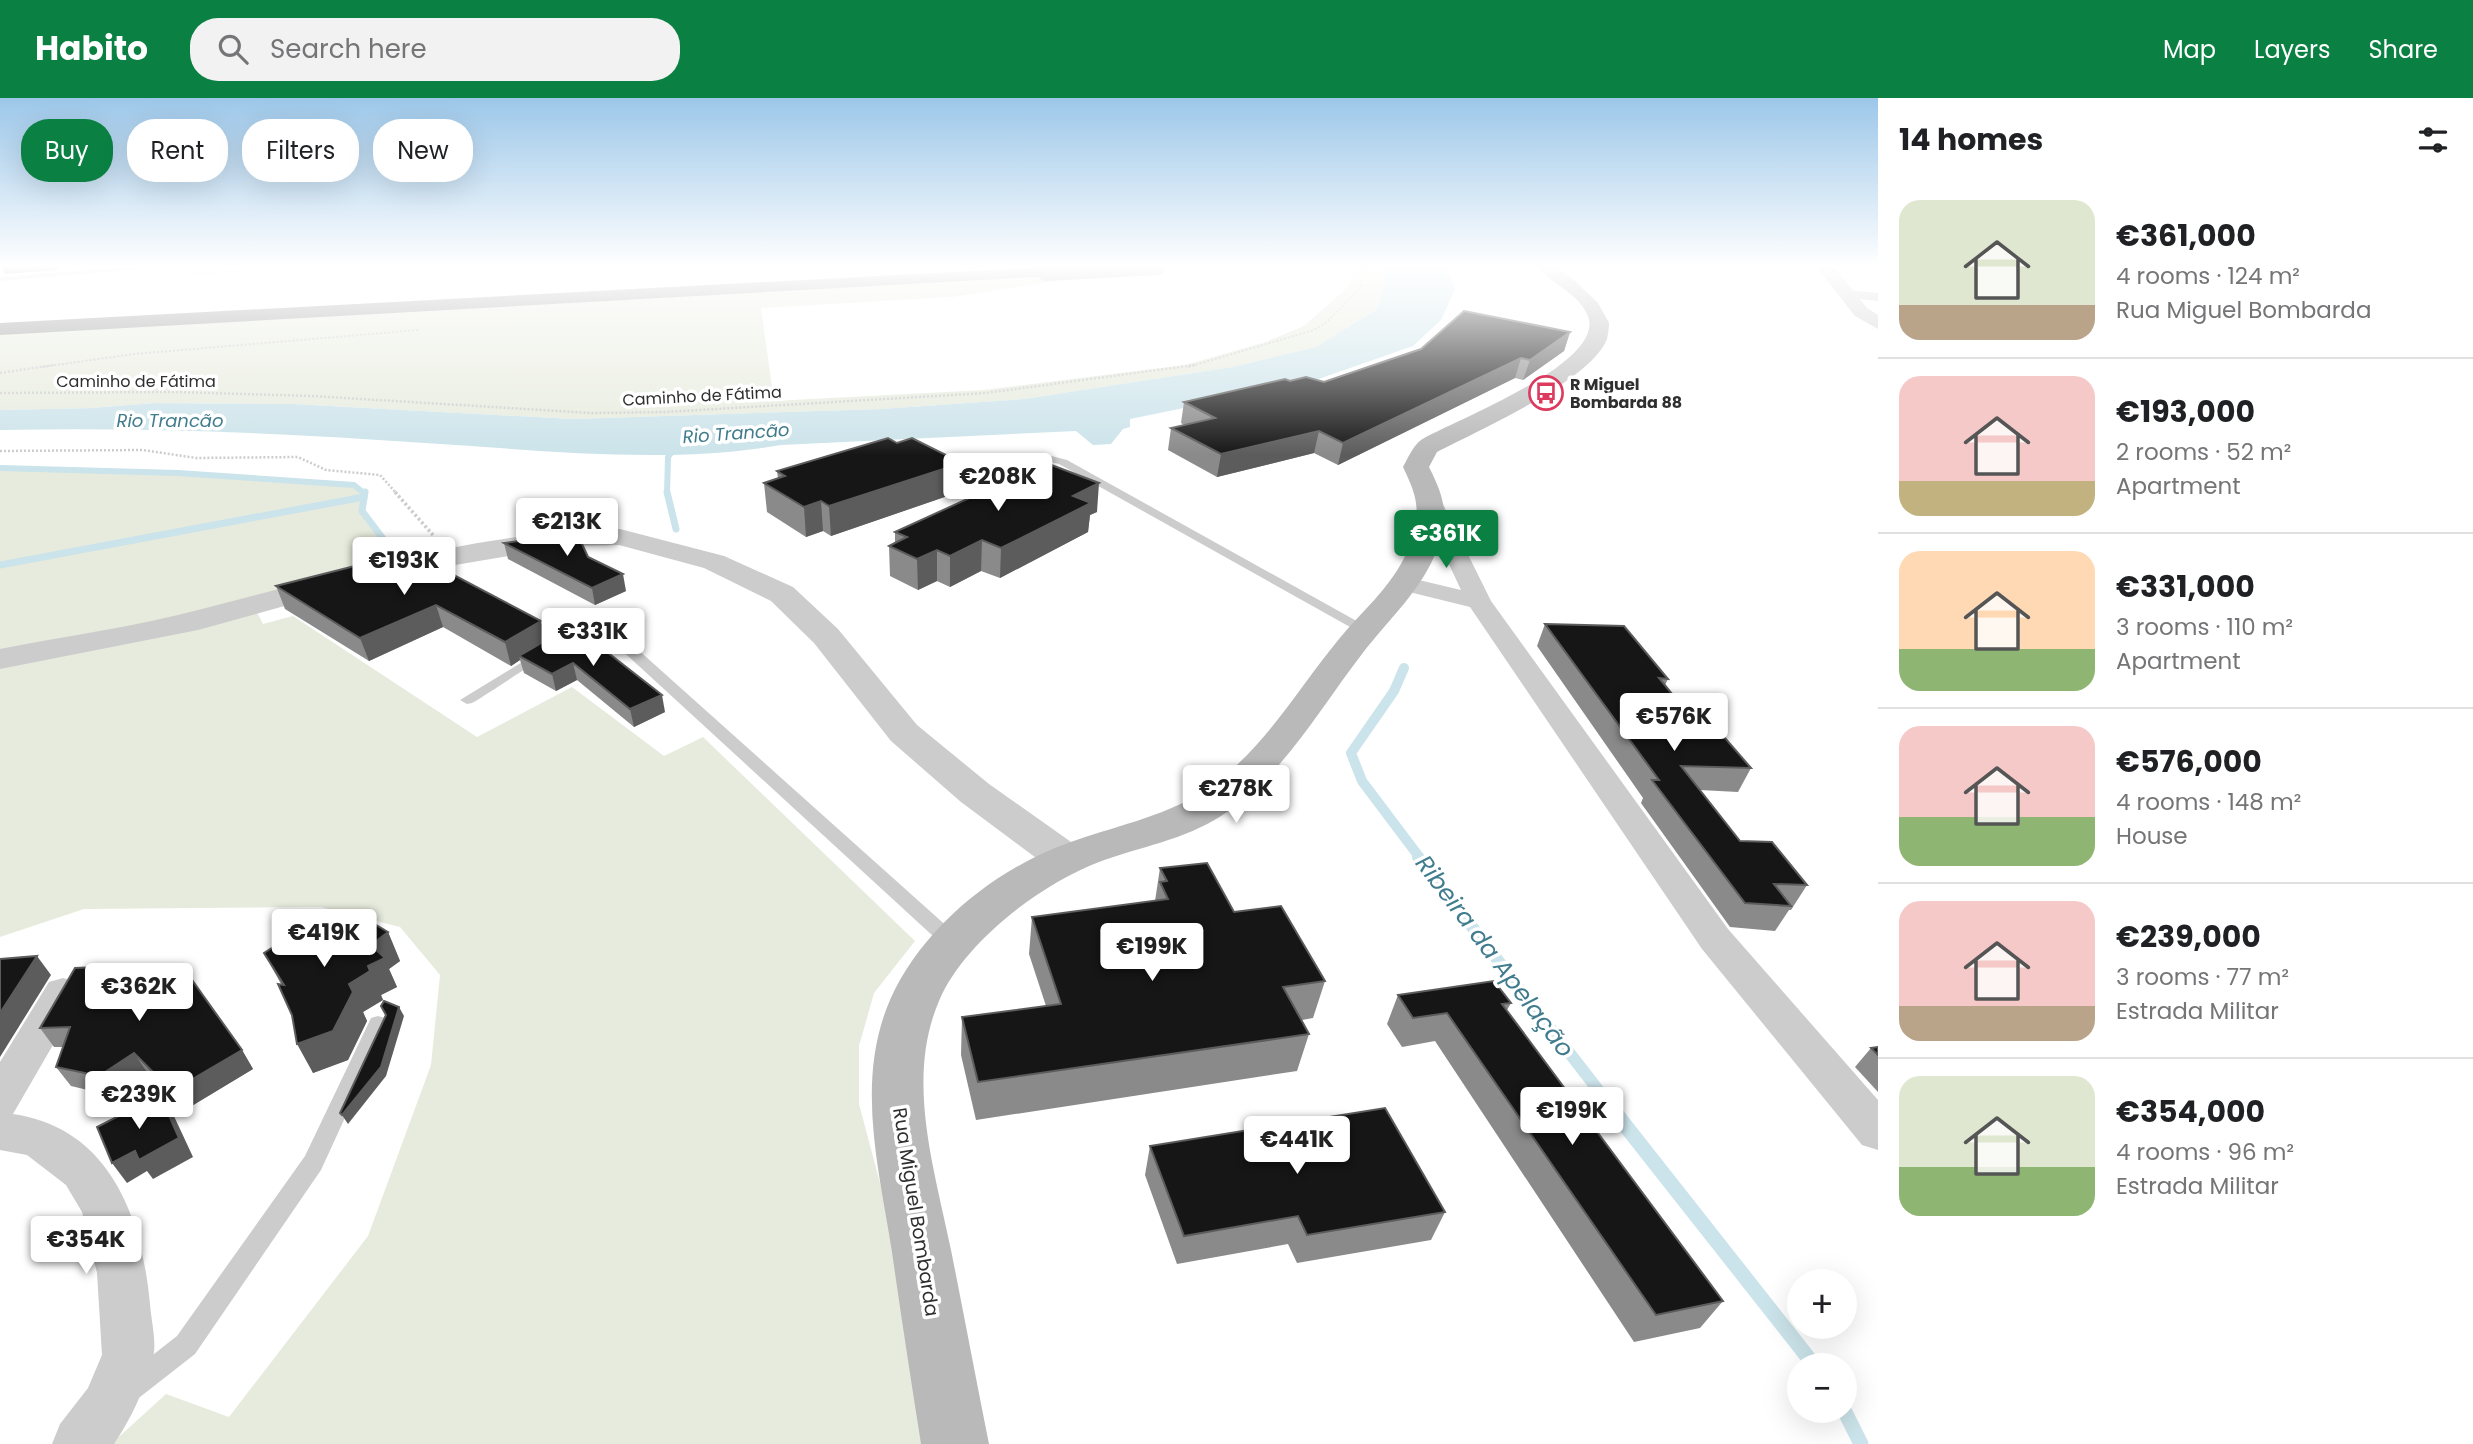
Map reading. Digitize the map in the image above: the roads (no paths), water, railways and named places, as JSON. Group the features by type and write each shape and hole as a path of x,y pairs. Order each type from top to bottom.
{"main road":[{"path":"1431,502 1416,467 1427,447 1581,362 1598,341 1601,329"},
{"name":"Rua Miguel Bombarda","path":"955,1444 897,1112 898,1061 907,1020 928,979 953,943 995,905 1066,859 1178,822 1220,799 1270,750 1402,583 1423,550 1431,502"}],"street":[{"path":"1431,502 1479,602 1715,939 1878,1131"},
{"path":"0,659 160,629 393,567 558,539 610,536 701,558 764,584 803,611 881,708 922,750 1066,859"},
{"path":"1402,583 1479,602"},
{"path":"0,1100 74,975"},
{"path":"0,1131 38,1137 82,1170 104,1206 122,1273 128,1355 94,1425"}],"lane":[{"path":"975,477 1040,456 1063,462 1364,629"},
{"path":"467,700 566,642 591,632 605,633 621,642 953,943"},
{"path":"94,1425 186,1345 256,1247 313,1163 378,1024"}],"water":[{"name":"Rio Trancão","path":"1345,329 1432,329 1413,346 1307,383 1130,419 1130,427 1123,429 1111,444 1093,445 1076,431 781,445 737,451 648,455 266,434 106,429 0,430 0,410 91,408 154,403 293,404 573,419 881,409 1024,399 1232,367 1316,347"}],"waterway":[{"name":"Rio Trancão","path":"667,492 668,457 679,443"},
{"path":"0,468 178,473 354,485 365,494"},
{"path":"667,492 676,529"},
{"path":"365,494 362,511 390,548 395,560"},
{"path":"0,565 364,497"},
{"name":"Ribeira da Apelação","path":"1404,668 1394,691 1351,753 1362,781 1420,858"},
{"name":"Ribeira da Apelação","path":"1418,857 1619,1117"},
{"name":"Ribeira da Apelação","path":"1617,1115 1805,1353"},
{"name":"Ribeira da Apelação","path":"1850,1423 1861,1444"}],"place":[{"name":"R Miguel Bombarda 88","path":"1546,393"}]}
